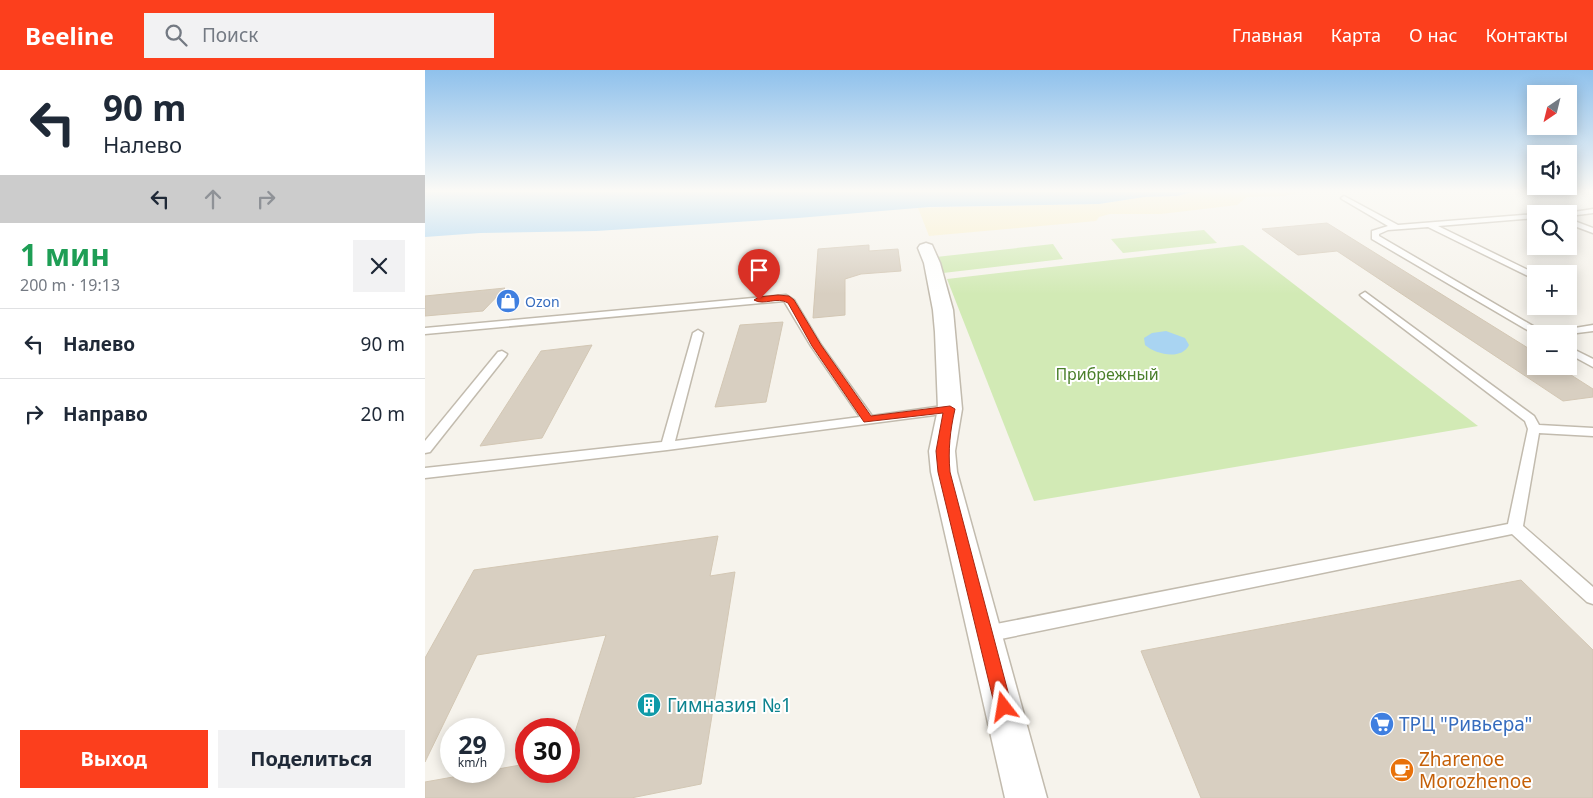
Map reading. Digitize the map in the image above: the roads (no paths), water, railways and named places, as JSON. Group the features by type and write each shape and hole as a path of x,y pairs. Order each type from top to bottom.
{"street":[{"path":"926,248 932,262 943,310 950,409 942,451 944,472 1026,798"}],"lane":[{"path":"1407,226 1379,230 1375,233 1375,237 1527,326"},
{"path":"1433,226 1527,273"},
{"path":"1365,295 1530,419 1534,429 1515,528"},
{"path":"425,331 786,298 791,302 816,346 868,420"},
{"path":"1577,330 1593,328"},
{"path":"667,446 699,333"},
{"path":"425,449 501,354"},
{"path":"1577,355 1593,364"},
{"path":"425,473 667,446 950,409"},
{"path":"1534,429 1593,432"},
{"path":"986,634 1515,528"},
{"path":"1515,528 1593,597"}],"water":[{"path":"425,226 674,226 596,231 480,233 425,237"},
{"path":"1166,331 1185,338 1189,345 1180,353 1168,354 1155,351 1145,345 1144,338 1152,333"}],"place":[{"name":"Ozon","path":"508,301"},
{"name":"Гимназия №1","path":"649,705"},
{"name":"ТРЦ \"Ривьера\"","path":"1382,724"},
{"name":"Zharenoe Morozhenoe","path":"1402,770"}],"park label":[{"name":"Прибрежный","path":"1107,374"}]}
